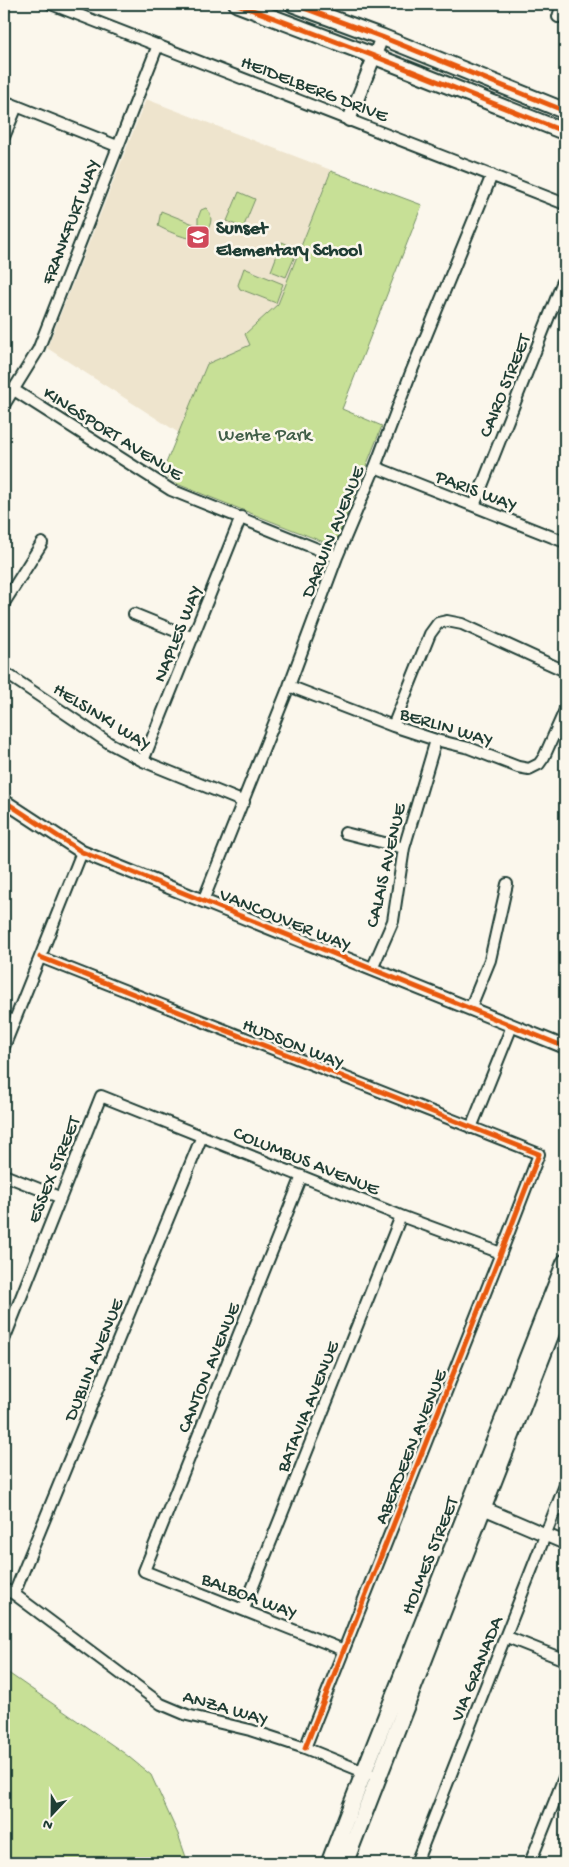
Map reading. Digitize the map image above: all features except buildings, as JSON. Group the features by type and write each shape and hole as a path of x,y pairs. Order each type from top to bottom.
{"main road":[{"path":"237,4 565,132"},
{"path":"293,4 382,37 565,111"},
{"name":"HOLMES STREET","path":"345,1863 379,1778 565,1262"},
{"name":"HOLMES STREET","path":"330,1863 364,1772 565,1298"}],"street":[{"name":"HEIDELBERG DRIVE","path":"51,4 565,204"},
{"path":"558,17 562,4"},
{"path":"349,120 382,37"},
{"name":"FRANKFURT WAY","path":"4,405 38,350 158,45"},
{"path":"4,101 117,146"},
{"path":"4,137 17,106"},
{"name":"DARWIN AVENUE","path":"204,902 289,686 337,557 376,468 410,374 492,175"},
{"name":"CAIRO STREET","path":"474,506 565,276"},
{"name":"KINGSPORT AVENUE","path":"14,390 171,490 337,557"},
{"name":"PARIS WAY","path":"376,468 565,542"},
{"name":"NAPLES WAY","path":"144,762 240,517"},
{"path":"4,603 42,543"},
{"path":"134,614 193,638"},
{"path":"393,726 430,634 438,623 447,621 462,624 565,671"},
{"name":"HELSINKI WAY","path":"4,672 110,743 144,762 244,802"},
{"name":"BERLIN WAY","path":"289,686 393,726 436,740 470,748 518,767 529,769 539,764 544,757 565,710"},
{"name":"CALAIS AVENUE","path":"372,968 393,921 404,848 436,740"},
{"name":"VANCOUVER WAY","path":"4,801 82,852 565,1047"},
{"path":"345,833 404,848"},
{"path":"4,1047 82,852"},
{"path":"470,1009 490,960 507,884"},
{"name":"HUDSON WAY","path":"40,957 539,1154"},
{"path":"471,1128 512,1026"},
{"name":"COLUMBUS AVENUE","path":"101,1096 401,1216 501,1253"},
{"name":"ESSEX STREET","path":"4,1340 101,1096"},
{"name":"DUBLIN AVENUE","path":"14,1594 202,1136"},
{"name":"ABERDEEN AVENUE","path":"305,1748 539,1154"},
{"path":"4,1175 59,1198"},
{"name":"CANTON AVENUE","path":"144,1571 302,1176"},
{"name":"BATAVIA AVENUE","path":"244,1609 401,1216"},
{"name":"VIA GRANADA","path":"416,1863 507,1637 565,1486"},
{"path":"477,1506 565,1543"},
{"name":"BALBOA WAY","path":"144,1571 344,1650"},
{"name":"ANZA WAY","path":"4,1589 14,1594 161,1704 188,1715 250,1730 305,1748 379,1778"},
{"path":"507,1637 565,1660"},
{"path":"530,1863 565,1775"}],"shaded area":[{"name":"Sunset Elementary School","path":"146,99 331,170 278,304 245,334 250,345 207,364 179,433 47,348"}],"green space":[{"name":"Wente Park","path":"331,171 422,205 342,409 382,426 338,537 335,541 326,543 177,484 162,473 207,364 250,345 245,334 278,304"},
{"path":"239,192 255,199 243,228 227,221"},
{"path":"206,208 211,218 209,228 206,232 196,237 183,237 158,226 161,211 198,225 201,210"},
{"path":"282,242 298,249 286,277 271,271"},
{"path":"244,268 283,284 276,303 240,289 238,285"},
{"path":"4,1670 124,1753 151,1775 178,1834 188,1863 4,1863"}],"cycle path":[{"path":"237,4 565,132"},
{"path":"293,4 382,37 565,111"},
{"path":"4,801 82,852 565,1047"},
{"path":"40,957 539,1154 305,1748"}],"place":[{"name":"Sunset Elementary School","path":"198,237"}]}
